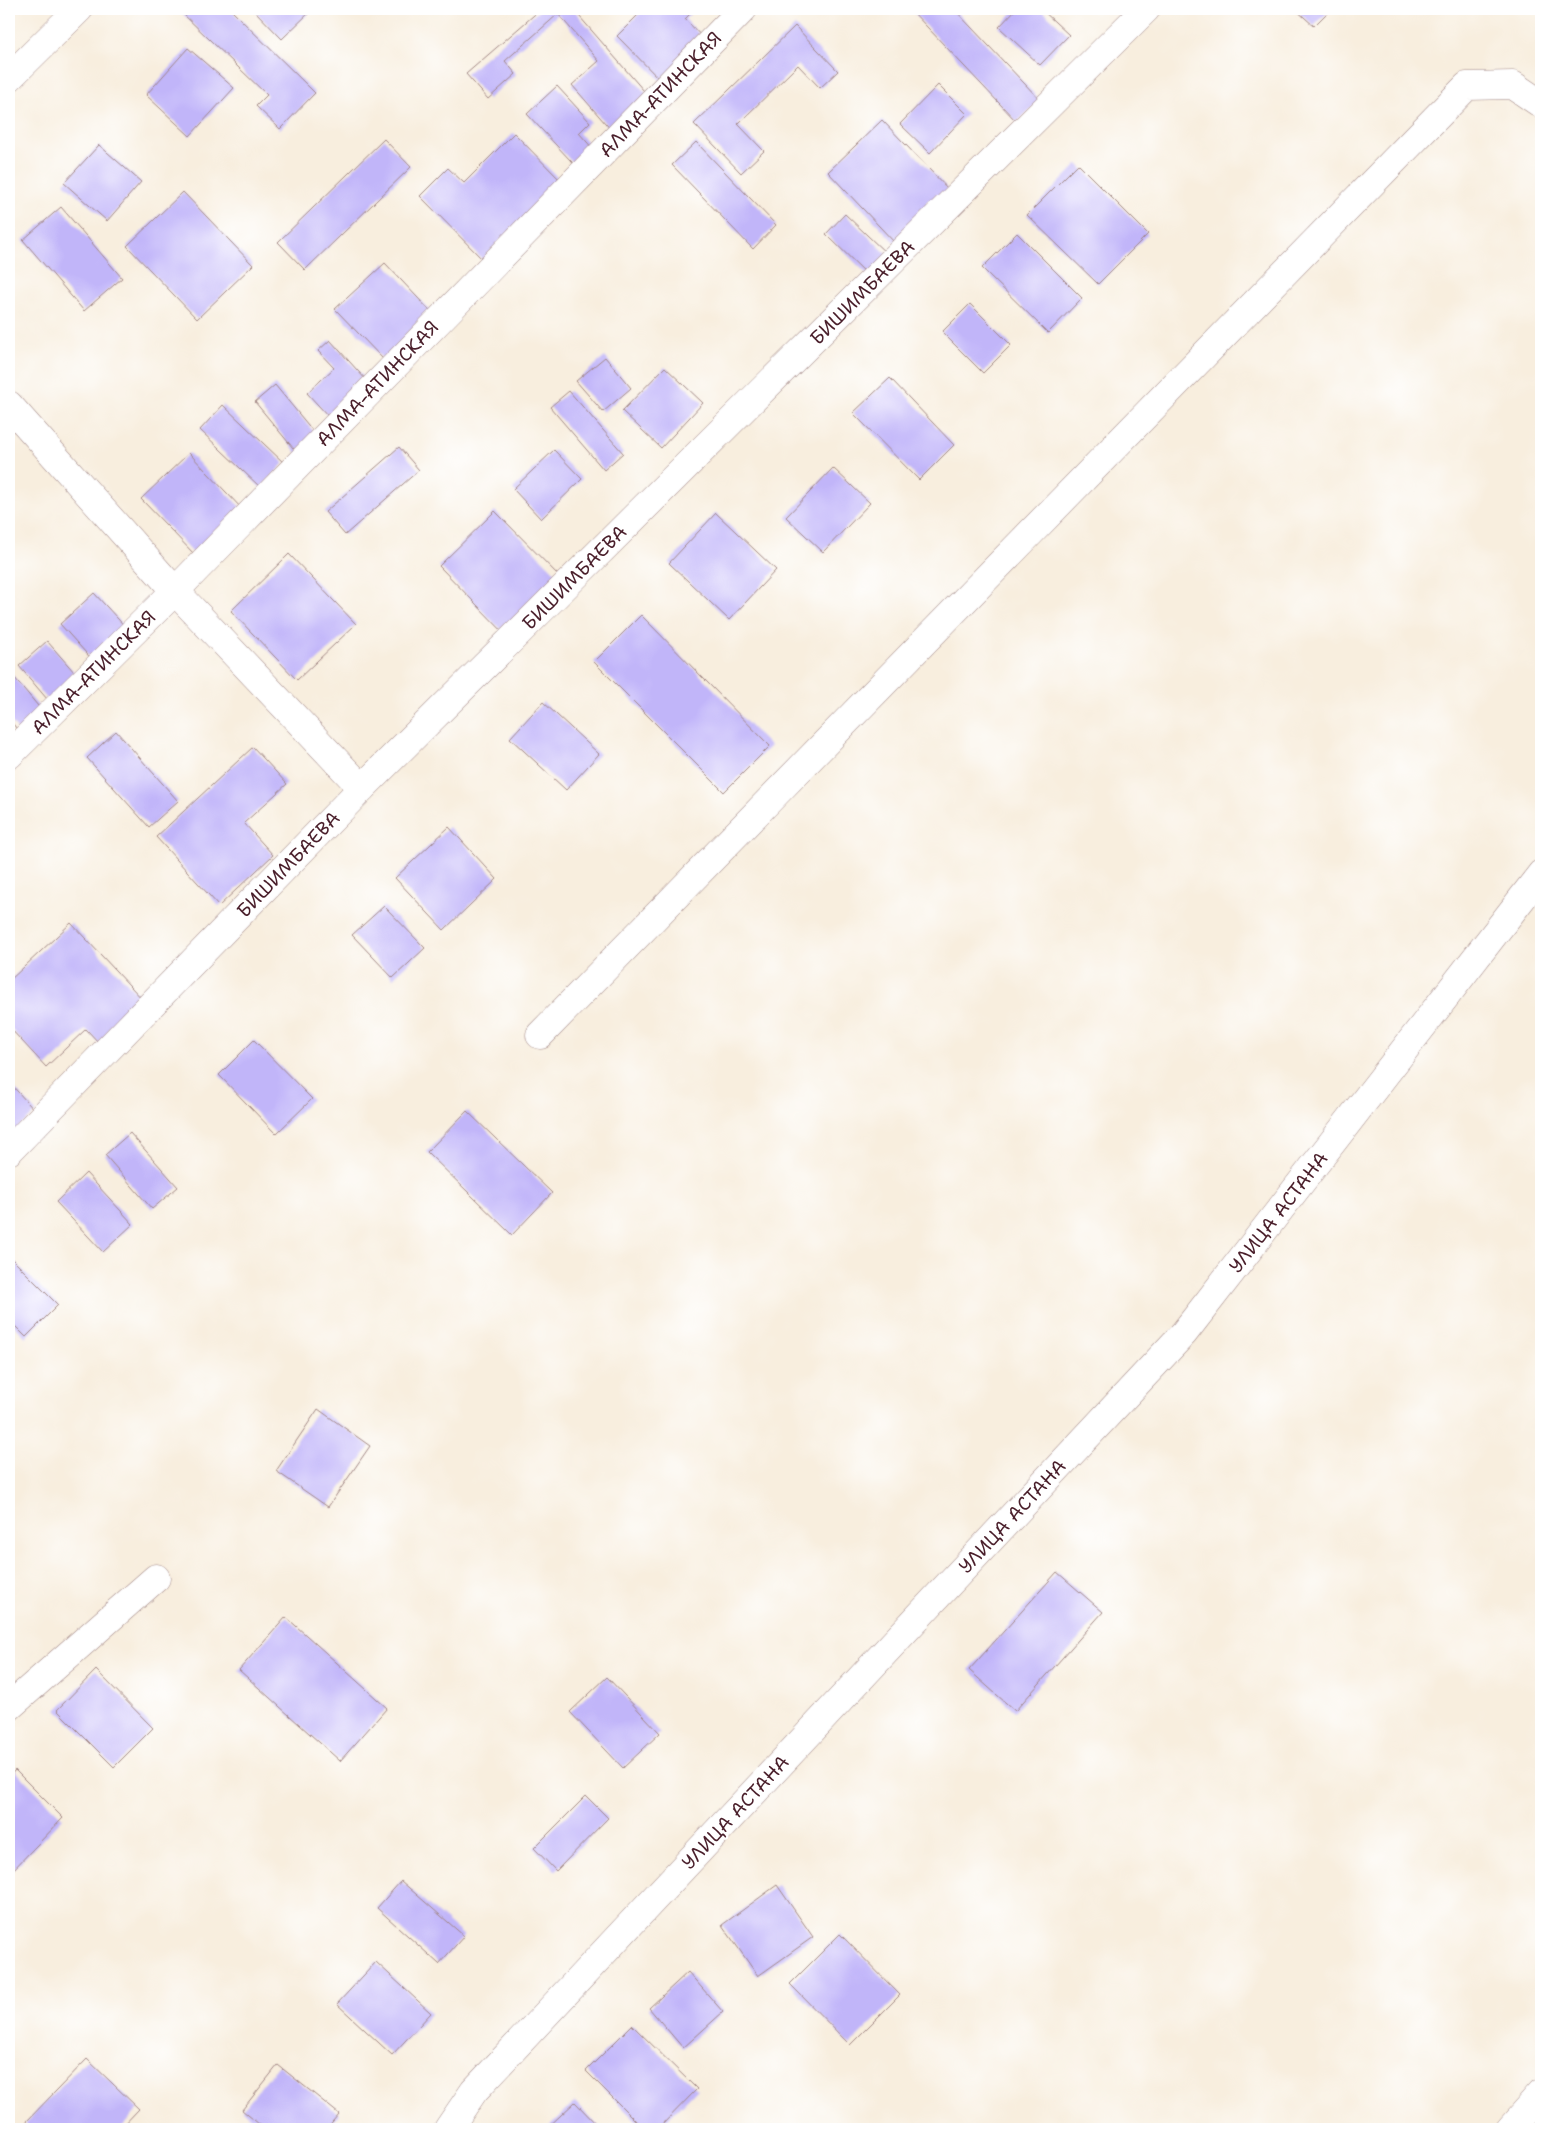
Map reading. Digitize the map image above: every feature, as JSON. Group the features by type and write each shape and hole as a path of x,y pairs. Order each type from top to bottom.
{"street":[{"path":"9,78 79,9"},
{"name":"АЛМА-АТИНСКАЯ","path":"9,755 175,591 743,9"},
{"name":"БИШИМБАЕВА","path":"9,1151 362,788 1146,9"},
{"path":"540,1035 1467,86 1513,85 1541,104"},
{"path":"9,405 175,591 362,788"},
{"name":"УЛИЦА АСТАНА","path":"448,2129 474,2091 1184,1333 1541,874"},
{"path":"9,1707 156,1578"},
{"path":"1510,2129 1541,2094"}],"building":[{"path":"184,9 230,9 315,93 280,129 256,106 267,95 181,12"},
{"path":"253,9 313,9 282,39"},
{"path":"541,9 573,9 657,106 619,139 572,85 599,61 558,14 505,61 516,74 488,99 466,74"},
{"path":"644,9 695,9 685,19 710,45 667,87 617,36"},
{"path":"910,9 954,9 1040,100 1017,122"},
{"path":"1016,9 1041,9 1069,35 1040,65 999,27"},
{"path":"1295,9 1331,9 1314,26"},
{"path":"795,26 838,71 820,88 798,65 738,124 764,151 741,173 694,124"},
{"path":"188,48 234,88 190,136 146,95"},
{"path":"938,85 967,114 930,153 900,124"},
{"path":"557,86 590,122 579,133 602,159 585,176 527,114"},
{"path":"882,120 951,192 896,244 828,172"},
{"path":"514,133 566,186 488,265 420,196 448,168 464,183"},
{"path":"384,139 411,167 305,270 278,242"},
{"path":"696,142 776,225 753,249 672,165"},
{"path":"99,145 141,182 107,221 64,183"},
{"path":"1078,164 1148,234 1098,284 1027,215"},
{"path":"183,192 253,265 197,319 127,246"},
{"path":"61,207 122,278 84,311 23,240"},
{"path":"845,214 889,256 870,277 826,234"},
{"path":"1017,233 1082,298 1048,333 982,268"},
{"path":"385,263 433,314 384,360 335,309"},
{"path":"970,304 1011,345 983,373 942,332"},
{"path":"330,340 367,381 329,417 307,393 334,368 318,351"},
{"path":"605,357 631,388 603,412 576,381"},
{"path":"665,367 703,403 661,448 622,411"},
{"path":"890,378 954,445 919,480 853,413"},
{"path":"275,385 318,437 298,454 255,402"},
{"path":"569,391 623,453 604,470 550,407"},
{"path":"223,405 284,463 261,488 200,430"},
{"path":"399,447 419,470 345,535 325,512"},
{"path":"554,450 582,479 541,519 513,489"},
{"path":"189,453 244,511 197,557 141,499"},
{"path":"833,468 870,503 823,552 786,517"},
{"path":"495,511 566,583 510,639 439,566"},
{"path":"716,513 776,570 729,620 669,563"},
{"path":"289,554 356,624 297,680 231,611"},
{"path":"94,593 130,632 95,663 60,624"},
{"path":"641,615 770,746 724,792 594,662"},
{"path":"47,641 82,681 53,706 19,666"},
{"path":"9,671 48,718 24,738 9,719"},
{"path":"543,702 599,754 566,790 510,738"},
{"path":"116,731 178,801 149,827 87,758"},
{"path":"253,747 287,784 244,823 273,855 219,906 156,837"},
{"path":"449,827 497,879 444,930 395,878"},
{"path":"384,906 425,948 393,978 352,935"},
{"path":"71,923 145,1002 100,1044 86,1029 46,1067 9,1027 9,981"},
{"path":"254,1040 312,1099 276,1134 219,1075"},
{"path":"9,1082 36,1112 9,1136"},
{"path":"467,1111 552,1193 512,1235 427,1152"},
{"path":"130,1133 178,1187 152,1209 105,1155"},
{"path":"86,1173 133,1224 103,1252 56,1202"},
{"path":"9,1256 58,1305 26,1337 9,1320"},
{"path":"318,1409 370,1446 328,1507 276,1471"},
{"path":"1057,1572 1103,1612 1015,1711 969,1670"},
{"path":"286,1617 387,1708 340,1761 239,1670"},
{"path":"96,1670 153,1728 114,1767 57,1710"},
{"path":"607,1677 660,1733 623,1768 570,1712"},
{"path":"15,1770 63,1818 9,1874 9,1777"},
{"path":"586,1796 608,1818 556,1871 534,1848"},
{"path":"401,1881 464,1936 439,1964 377,1908"},
{"path":"777,1885 813,1937 758,1976 722,1925"},
{"path":"840,1934 900,1995 850,2045 790,1984"},
{"path":"376,1962 431,2013 392,2055 337,2004"},
{"path":"688,1972 723,2012 683,2048 649,2008"},
{"path":"632,2025 697,2089 658,2129 644,2129 586,2071"},
{"path":"87,2059 139,2109 120,2129 31,2129 25,2123"},
{"path":"278,2065 339,2114 326,2129 265,2129 242,2110"},
{"path":"575,2102 601,2129 546,2129"}]}
